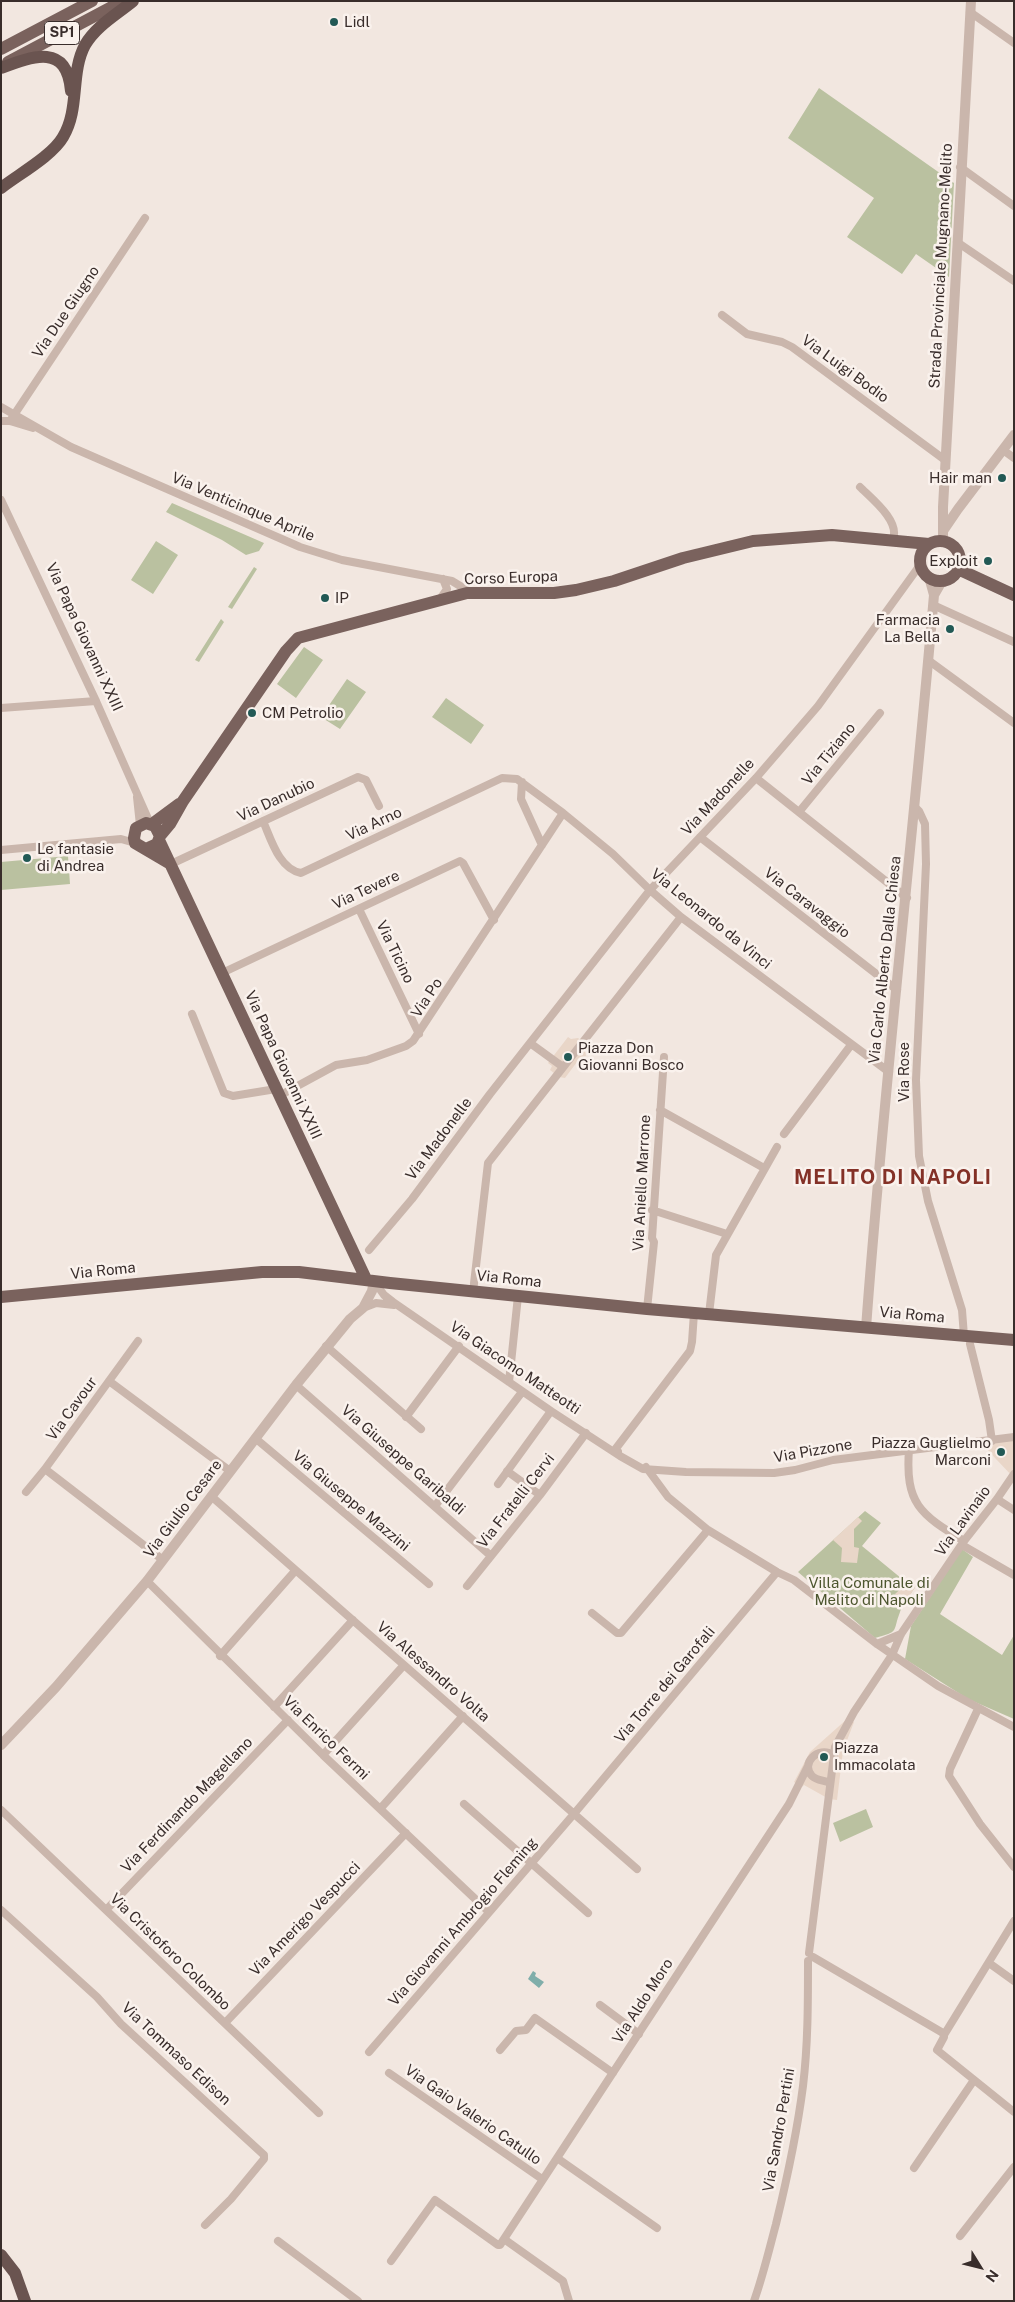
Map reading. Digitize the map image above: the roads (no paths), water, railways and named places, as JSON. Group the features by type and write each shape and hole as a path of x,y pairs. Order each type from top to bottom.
{"highway":[{"path":"1,188 51,151 62,139 70,124 79,60 86,44 102,24 133,1"},
{"path":"1,67 41,56 59,61 69,76 73,111"},
{"path":"1,2255 15,2273 25,2301"}],"main road":[{"name":"SP1","path":"1,49 92,1"},
{"name":"SP1","path":"1,67 123,1"},
{"name":"Corso Europa","path":"160,838 183,801 286,651 298,638 438,601 463,591 554,594 576,590 614,581 733,544 832,535 938,540"},
{"path":"892,539 906,547 929,577 955,575 1014,596"},
{"path":"920,565 921,553 938,540 953,545 957,550 960,563 955,575"},
{"name":"Corso Europa","path":"144,825 183,801"},
{"path":"141,846 154,847 160,838 158,828 144,825 134,838 141,846 171,864"},
{"name":"Via Papa Giovanni XXIII","path":"160,838 277,1092 370,1280"},
{"name":"Via Roma","path":"1,1297 262,1272 299,1272 370,1280 387,1289 473,1292 866,1328 967,1340 1014,1340"}],"street":[{"path":"970,6 1014,43"},
{"name":"Strada Provinciale Mugnano-Melito","path":"938,540 946,460 970,6"},
{"path":"960,167 1014,206"},
{"name":"Via Due Giugno","path":"10,421 145,218"},
{"path":"957,242 1014,281"},
{"name":"Via Luigi Bodio","path":"722,316 747,334 782,342 792,347 946,460"},
{"name":"Via Venticinque Aprile","path":"1,407 71,447 322,555 443,579"},
{"name":"Via Venticinque Aprile","path":"1,421 10,421 42,431"},
{"path":"938,540 958,509 1014,435"},
{"path":"1003,450 1014,458"},
{"path":"860,487 891,521 895,534 892,539"},
{"name":"Via Papa Giovanni XXIII","path":"1,500 136,787 144,825"},
{"name":"Via Madonelle","path":"369,1250 412,1199 571,992 598,953 650,890 756,778 818,706 920,565"},
{"name":"Via Carlo Alberto Dalla Chiesa","path":"933,600 955,575"},
{"name":"Via Carlo Alberto Dalla Chiesa","path":"866,1328 914,806 924,724 933,600 929,577"},
{"path":"443,579 463,591"},
{"path":"438,601 447,590 443,579"},
{"path":"933,600 1014,642"},
{"path":"928,660 1014,724"},
{"path":"1,708 96,701"},
{"name":"Via Tiziano","path":"799,812 880,713"},
{"name":"Via Danubio","path":"171,864 360,777 368,782 379,806"},
{"name":"Via Arno","path":"262,821 285,865 295,872 301,873 502,778 513,778 522,782"},
{"path":"756,778 907,898"},
{"path":"522,782 521,799 542,845"},
{"name":"Via Leonardo da Vinci","path":"522,782 613,854 650,890 682,916 851,1046 889,1072"},
{"name":"Via Rose","path":"914,806 919,811 924,824 926,864 916,1080 919,1156 928,1201 962,1310 967,1340 989,1420 992,1441"},
{"name":"Via Po","path":"192,1014 224,1093 233,1096 277,1092 336,1065 361,1062 406,1046 419,1034 563,813"},
{"name":"Corso Europa","path":"121,839 144,825"},
{"name":"Via Caravaggio","path":"700,837 897,990"},
{"path":"1,850 121,839 141,846"},
{"name":"Via Tevere","path":"222,973 460,861 463,863 494,920"},
{"name":"Via Ticino","path":"359,909 419,1034"},
{"path":"473,1292 486,1166 682,916"},
{"path":"530,1043 563,1067"},
{"path":"784,1134 851,1046"},
{"name":"Via Aniello Marrone","path":"647,1309 654,1242 652,1238 652,1210 664,1057"},
{"path":"660,1110 764,1168"},
{"path":"709,1314 716,1255 777,1147"},
{"path":"652,1210 727,1234"},
{"name":"Via Giulio Cesare","path":"1,1745 56,1687 147,1582 296,1384 326,1346 350,1319 363,1308 372,1291 370,1280"},
{"name":"Via Giacomo Matteotti","path":"387,1289 400,1307"},
{"path":"509,1382 518,1296"},
{"name":"Via Giacomo Matteotti","path":"363,1308 370,1304 383,1302 400,1307 551,1411 643,1469 649,1469"},
{"path":"614,1451 690,1351 694,1313"},
{"name":"Via Cavour","path":"26,1492 45,1469 138,1341"},
{"path":"326,1346 421,1429"},
{"path":"406,1417 459,1346"},
{"path":"109,1381 230,1471"},
{"name":"Via Giuseppe Garibaldi","path":"296,1384 491,1556"},
{"path":"435,1506 522,1392"},
{"path":"498,1484 551,1411"},
{"name":"Via Fratelli Cervi","path":"467,1586 540,1495 586,1433"},
{"path":"992,1441 1014,1437"},
{"name":"Via Giuseppe Mazzini","path":"255,1438 429,1584"},
{"name":"Via Pizzone","path":"649,1469 774,1473 795,1470 834,1460 909,1449 992,1441"},
{"path":"909,1449 908,1476 913,1498 933,1522 1014,1575"},
{"path":"45,1469 163,1560"},
{"path":"649,1469 668,1497 708,1530 777,1572 794,1580 876,1644 938,1686 1014,1727"},
{"path":"507,1471 540,1495"},
{"name":"Via Lavinaio","path":"892,1655 901,1634 963,1543 997,1500 1014,1474"},
{"name":"Via Alessandro Volta","path":"212,1496 295,1571 637,1869"},
{"path":"997,1500 1014,1510"},
{"path":"592,1613 618,1633 622,1632 708,1530"},
{"path":"220,1656 295,1571"},
{"name":"Via Torre dei Garofali","path":"574,1815 777,1572"},
{"name":"Via Enrico Fermi","path":"147,1582 220,1656 489,1912"},
{"path":"274,1707 353,1620"},
{"path":"876,1644 901,1634"},
{"path":"823,1751 833,1755 844,1731 892,1655"},
{"path":"323,1755 404,1665"},
{"path":"978,1709 950,1769 949,1776 980,1824 1014,1867"},
{"path":"380,1809 462,1716"},
{"name":"Via Ferdinando Magellano","path":"106,1910 288,1720"},
{"path":"828,1780 814,1778 807,1772 812,1758 823,1751 844,1731"},
{"name":"Via Sandro Pertini","path":"754,2301 775,2227 795,2138 804,2076 812,1958 828,1780 833,1755"},
{"name":"Via Aldo Moro","path":"504,2239 789,1804 807,1772"},
{"path":"464,1804 588,1913"},
{"name":"Via Cristoforo Colombo","path":"1,1810 320,2113"},
{"name":"Via Giovanni Ambrogio Fleming","path":"371,2049 574,1815"},
{"name":"Via Amerigo Vespucci","path":"225,2023 406,1833"},
{"name":"Via Tommaso Edison","path":"1,1910 97,1997 121,2024 264,2155 264,2159 231,2200 205,2225"},
{"path":"1014,1921 944,2035 937,2050 1014,2112"},
{"path":"812,1958 944,2035"},
{"path":"989,1964 1014,1981"},
{"path":"600,2005 639,2034"},
{"path":"500,2050 513,2033 526,2030 535,2018 613,2073"},
{"name":"Via Gaio Valerio Catullo","path":"389,2073 542,2179"},
{"path":"914,2168 974,2080"},
{"path":"557,2158 657,2228"},
{"path":"960,2236 1014,2167"},
{"path":"391,2260 435,2200 498,2245 504,2239 563,2281 569,2295 569,2301"},
{"path":"278,2242 358,2301"}],"water":[{"path":"533,1971 536,1973 535,1976 544,1982 539,1988 528,1979"}],"place":[{"name":"Lidl","path":"334,22"},
{"name":"Hair man","path":"1002,478"},
{"name":"Exploit","path":"988,561"},
{"name":"IP","path":"325,598"},
{"name":"Farmacia La Bella","path":"950,629"},
{"name":"CM Petrolio","path":"252,713"},
{"name":"Le fantasie di Andrea","path":"27,858"},
{"name":"Piazza Don Giovanni Bosco","path":"568,1057"},
{"name":"Piazza Guglielmo Marconi","path":"1001,1452"},
{"name":"Piazza Immacolata","path":"824,1757"}],"district":[{"name":"MELITO DI NAPOLI","path":"893,1178"}],"park label":[{"name":"Villa Comunale di Melito di Napoli","path":"869,1592"}]}
